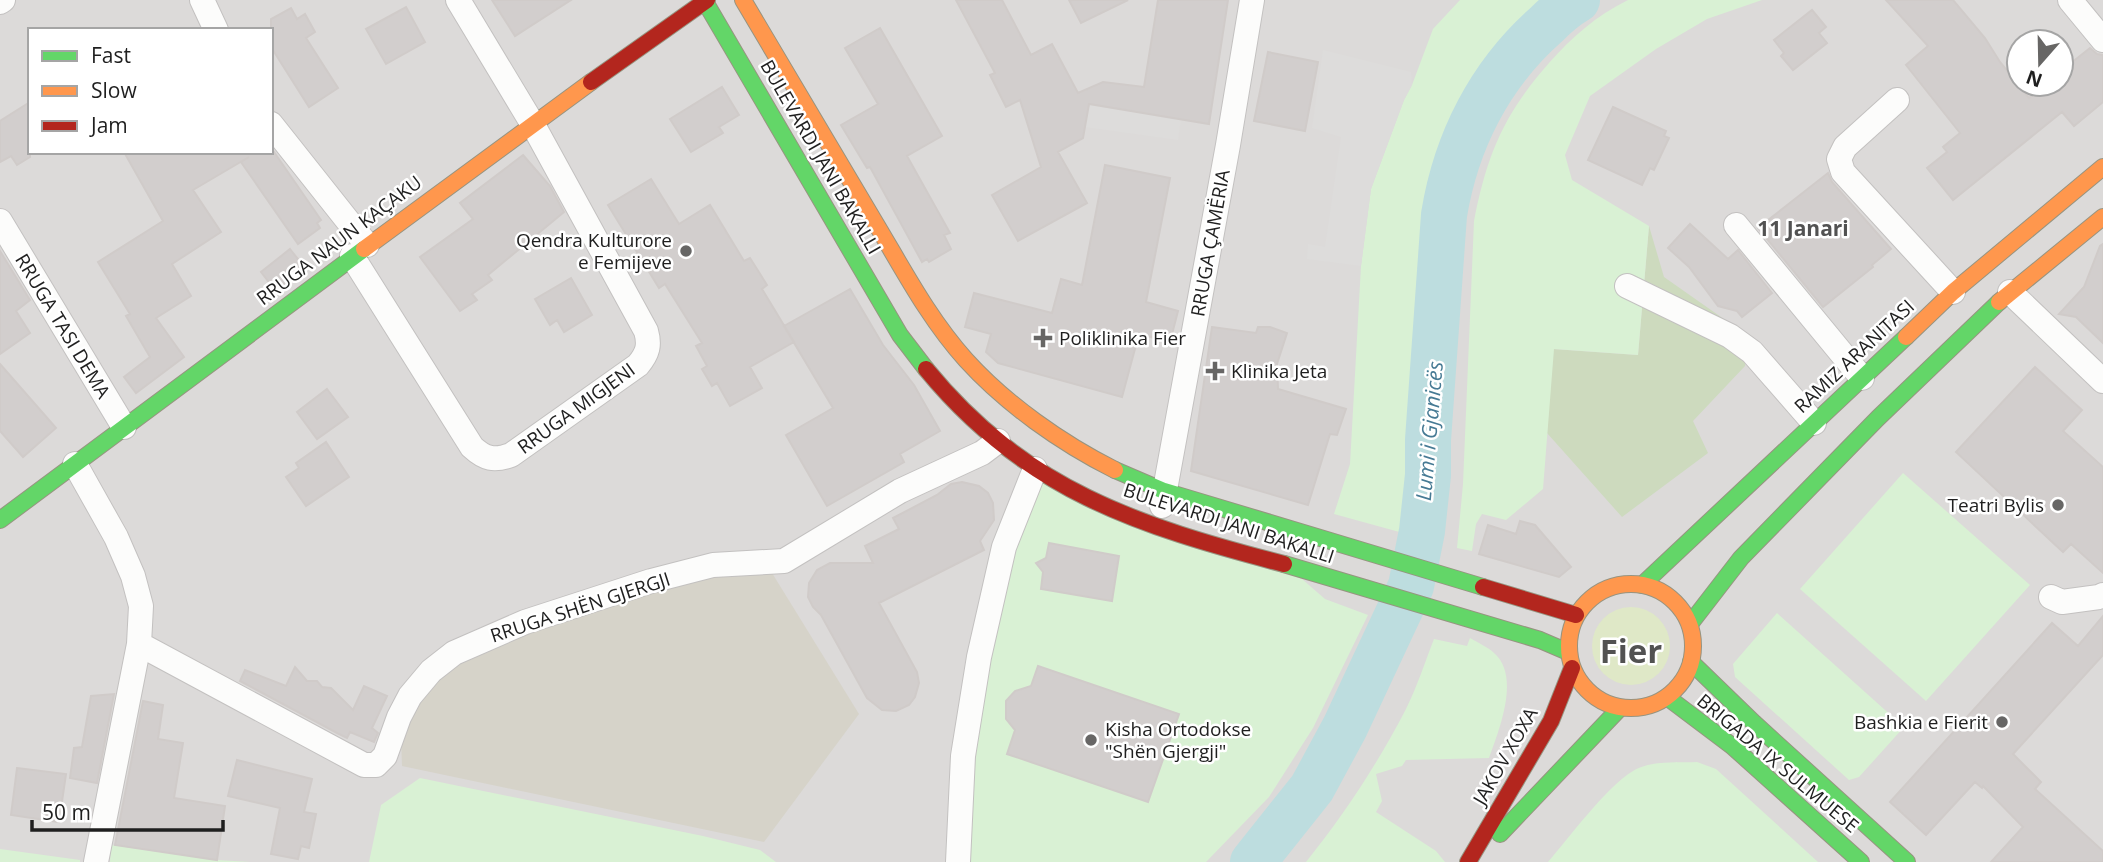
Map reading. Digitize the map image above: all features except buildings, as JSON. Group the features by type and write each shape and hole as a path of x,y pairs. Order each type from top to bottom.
{"main road":[{"name":"RRUGA NAUN KAÇAKU","path":"0,520 532,123 705,0"},
{"name":"BULEVARDI JANI BAKALLI","path":"705,0 900,334 936,383 998,441 1035,469 1092,500 1157,526 1540,640 1570,660"},
{"name":"BULEVARDI JANI BAKALLI","path":"744,0 918,294 948,339 967,362 999,391 1079,452 1129,478 1164,491 1576,615"},
{"name":"RAMIZ ARANITASI","path":"1642,585 1953,292 2103,167"},
{"path":"1690,624 1741,558 1878,418 2010,292 2103,217"},
{"path":"1626,584 1658,590 1671,599 1690,624 1693,642 1691,662 1682,682 1667,697 1653,705 1637,709 1620,708 1605,703 1580,683 1570,660 1569,635 1576,615 1595,594 1609,587 1626,584"},
{"name":"JAKOV XOXA","path":"1473,862 1551,721 1570,660"},
{"name":"BRIGADA IX SULMUESE","path":"1691,662 1907,862"},
{"name":"BRIGADA IX SULMUESE","path":"1667,697 1732,746 1861,862"},
{"name":"JAKOV XOXA","path":"1473,862 1620,708"}],"street":[{"path":"202,0 215,28"},
{"path":"458,0 532,123"},
{"name":"RRUGA ÇAMËRIA","path":"1157,526 1252,0"},
{"path":"2070,0 2103,40"},
{"path":"1897,100 1845,147 1839,159 1843,172 1953,292"},
{"name":"RRUGA MIGJENI","path":"360,250 472,447 483,456 497,460 511,455 638,365 646,355 649,343 646,331 532,123"},
{"path":"273,127 360,250"},
{"name":"RRUGA TASI DEMA","path":"1,224 124,427"},
{"path":"1737,225 1862,378"},
{"path":"1627,286 1730,336 1752,352 1814,423"},
{"path":"2010,292 2103,381"},
{"name":"RRUGA SHËN GJERGJI","path":"139,644 364,765 376,765 385,756 410,696 431,671 454,653 525,622 651,581 713,565 784,561 900,491 982,453 998,441"},
{"path":"75,464 116,537 133,576 141,606 139,644 96,862"},
{"path":"958,862 963,756 979,657 1004,547 1035,469"},
{"path":"2051,597 2062,602 2103,595"}],"shaded area":[{"path":"0,0 2103,0 2103,862 0,862"},
{"path":"1323,50 1411,72 1412,85 1371,189 1361,266 1307,259 1308,244 1325,247 1341,137 1312,128"},
{"path":"1089,104 1181,119 1178,140 1085,127"},
{"path":"764,560 859,714 764,842 402,766 401,737 428,684 488,644 612,602"}],"green space":[{"path":"1460,0 1550,0 1510,34 1478,76 1457,114 1435,175 1429,197 1415,467 1409,516 1403,533 1334,514 1350,464 1361,266 1371,189 1433,29"},
{"path":"1628,0 1762,0 1707,19 1656,49 1590,96 1565,155 1572,180 1649,226 1638,355 1554,349 1543,489 1506,520 1482,514 1476,524 1472,551 1457,548 1463,484 1474,221 1485,175 1499,136 1533,82 1576,35"},
{"path":"1649,226 1664,277 1748,336 1745,366 1693,421 1708,453 1622,517 1547,433 1553,349 1638,355"},
{"path":"1903,473 2030,585 1926,701 1800,589"},
{"path":"1039,479 1302,579 1325,599 1368,615 1313,728 1269,797 1206,862 966,862 971,759 1012,550"},
{"path":"1631,607 1646,610 1659,618 1667,631 1670,646 1667,661 1659,674 1646,682 1631,685 1616,682 1603,674 1595,661 1592,646 1595,631 1603,618 1616,610"},
{"path":"1777,613 1904,727 1859,777 1849,780 1735,677 1733,664"},
{"path":"1470,638 1494,653 1502,663 1506,675 1507,689 1502,719 1489,758 1406,760 1402,766 1376,774 1382,801 1376,812 1436,851 1445,862 1306,862 1347,807 1384,749 1410,701 1434,639 1467,646"},
{"path":"1697,762 1716,769 1818,862 1548,862 1600,800 1633,771 1656,764"},
{"path":"420,778 703,836 760,850 776,862 369,862 381,805"},
{"path":"111,845 217,860 250,862 110,862"},
{"path":"0,849 80,860 80,862 0,862"}],"waterway":[{"name":"Lumi i Gjanicës","path":"1253,862 1312,788 1345,727 1411,586 1422,531 1428,475 1428,440 1444,215 1457,161 1479,110 1509,65 1554,17 1577,0"}],"traffic: fast":[{"path":"704,0 900,335 926,369"},
{"path":"0,520 364,249"},
{"path":"1690,624 1741,558 1878,418 1999,302"},
{"path":"1642,585 1906,337"},
{"path":"1115,470 1164,491 1483,587"},
{"path":"1284,564 1540,640 1568,652"},
{"path":"1691,662 1907,862"},
{"path":"1667,697 1732,746 1861,862"},
{"path":"1500,834 1620,708"}],"traffic: slow":[{"path":"743,0 916,292 952,344 1016,407 1075,448 1115,470"},
{"path":"364,249 591,82"},
{"path":"1906,337 1953,292 2103,167"},
{"path":"1999,302 2103,217"},
{"path":"1631,584 1655,588 1675,602 1689,622 1693,646 1689,670 1675,690 1655,704 1631,708 1607,704 1587,690 1573,670 1569,646 1573,622 1587,602 1607,588 1631,584"}],"traffic: jam":[{"path":"591,82 707,0"},
{"path":"926,369 964,411 1003,445 1044,474 1087,498 1180,535 1284,564"},
{"path":"1483,587 1576,615"},
{"path":"1468,862 1551,721 1572,668"}],"place":[{"name":"Qendra Kulturore e Femijeve","path":"686,251"},
{"name":"Poliklinika Fier","path":"1043,338"},
{"name":"Klinika Jeta","path":"1215,371"},
{"name":"Teatri Bylis","path":"2058,505"},
{"name":"Bashkia e Fierit","path":"2002,722"},
{"name":"Kisha Ortodokse \"Shën Gjergji\"","path":"1091,740"}],"district":[{"name":"11 Janari","path":"1803,228"},
{"name":"Fier","path":"1631,650"}]}
